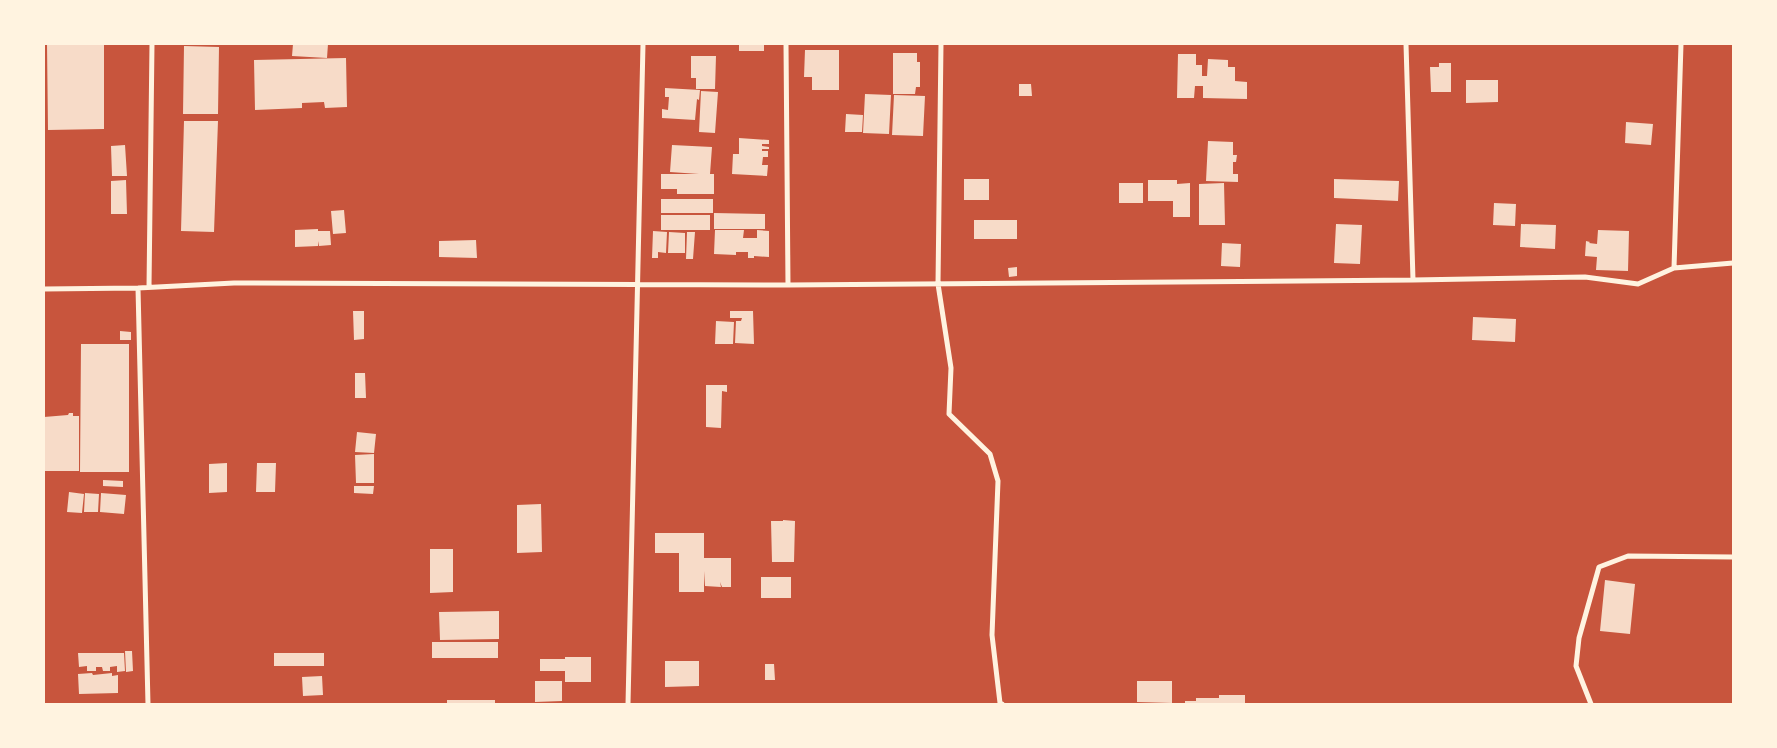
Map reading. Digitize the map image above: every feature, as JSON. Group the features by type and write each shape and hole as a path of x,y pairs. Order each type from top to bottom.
{"street":[{"path":"149,287 152,44"},
{"path":"628,704 643,44"},
{"path":"786,44 788,286"},
{"path":"941,44 938,284 951,368 950,414 990,454 998,481 992,635 1000,704"},
{"path":"1406,44 1413,280"},
{"path":"1674,268 1681,44"},
{"path":"44,289 138,288 234,283 788,286 1585,277 1638,284 1674,268 1733,263"},
{"path":"138,288 148,704"},
{"path":"1591,704 1576,666 1579,638 1599,567 1628,556 1733,557"}],"building":[{"path":"47,44 104,44 104,129 48,130"},
{"path":"293,44 328,44 327,58 292,56"},
{"path":"739,44 764,44 764,51 739,51"},
{"path":"184,46 219,47 218,114 183,114"},
{"path":"805,50 839,50 839,90 812,90 812,77 804,77"},
{"path":"893,53 917,53 917,62 920,62 920,87 916,87 915,94 893,94"},
{"path":"1178,54 1196,54 1196,65 1202,65 1202,76 1207,76 1208,59 1228,60 1228,67 1235,67 1235,81 1247,82 1247,99 1203,98 1203,86 1195,86 1194,98 1177,98"},
{"path":"691,56 716,56 715,89 696,89 696,78 691,78"},
{"path":"346,58 347,107 325,108 324,102 302,103 302,108 255,110 254,60"},
{"path":"1439,63 1451,63 1451,92 1431,92 1430,67 1439,67"},
{"path":"1466,80 1498,80 1498,102 1466,103"},
{"path":"1019,84 1031,84 1032,96 1019,96"},
{"path":"665,88 700,90 695,120 662,118 662,109 668,110 669,97 665,97"},
{"path":"701,91 718,92 715,133 699,132"},
{"path":"865,94 891,95 889,134 863,133"},
{"path":"894,95 925,96 923,136 892,135"},
{"path":"846,114 863,115 862,132 845,132"},
{"path":"184,121 218,121 214,232 181,231"},
{"path":"1626,122 1653,124 1651,145 1625,143"},
{"path":"739,138 769,140 769,144 762,144 762,146 769,147 769,149 762,149 762,151 768,151 768,157 763,157 762,165 768,165 767,176 732,174 733,154 739,154"},
{"path":"1208,141 1233,142 1233,155 1237,155 1236,162 1233,162 1233,174 1238,174 1238,182 1206,181"},
{"path":"125,145 127,176 112,176 111,146"},
{"path":"672,145 712,147 710,174 714,174 714,194 677,194 677,189 661,189 661,174 699,174 670,172"},
{"path":"964,179 989,179 989,200 964,200"},
{"path":"1334,179 1399,181 1398,201 1334,198"},
{"path":"126,180 127,214 111,214 111,181"},
{"path":"1148,180 1177,180 1177,184 1190,183 1190,217 1173,217 1173,201 1148,201"},
{"path":"1119,183 1143,183 1143,203 1119,203"},
{"path":"1224,183 1225,225 1199,225 1199,184"},
{"path":"661,199 713,199 713,213 661,213"},
{"path":"1494,203 1516,204 1515,226 1493,225"},
{"path":"344,210 346,233 333,234 331,211"},
{"path":"714,213 765,214 765,229 714,229"},
{"path":"661,215 710,215 710,230 661,230"},
{"path":"974,220 1017,220 1017,239 974,239"},
{"path":"1336,224 1362,225 1360,264 1334,263"},
{"path":"1521,224 1556,225 1555,249 1520,247"},
{"path":"318,229 318,231 330,231 331,245 319,246 318,241 318,246 295,247 295,230"},
{"path":"715,230 744,230 743,238 757,238 757,230 769,231 769,257 754,256 754,258 748,258 748,252 736,252 736,255 714,254"},
{"path":"1598,230 1629,231 1628,271 1596,270 1597,257 1585,256 1586,241 1597,244"},
{"path":"653,231 667,232 666,253 658,252 658,258 652,258"},
{"path":"669,232 685,233 685,253 668,253"},
{"path":"687,232 695,232 693,259 686,259"},
{"path":"476,240 477,258 439,257 439,241"},
{"path":"1222,243 1241,244 1240,267 1221,266"},
{"path":"1017,267 1017,276 1009,277 1008,268"},
{"path":"353,311 364,311 364,339 354,340"},
{"path":"730,311 753,311 754,344 735,343 736,321 741,321 742,318 730,318"},
{"path":"1473,317 1516,319 1515,342 1472,340"},
{"path":"716,321 734,322 733,344 715,344"},
{"path":"120,331 131,332 131,340 120,340"},
{"path":"81,344 129,344 129,472 80,472"},
{"path":"355,373 365,373 366,398 355,398"},
{"path":"706,385 727,385 727,392 722,391 721,428 706,427"},
{"path":"73,413 73,416 79,416 79,471 44,471 44,417 68,415"},
{"path":"357,432 376,434 374,453 355,452"},
{"path":"374,454 374,483 356,483 355,455"},
{"path":"227,463 227,492 209,493 209,464"},
{"path":"257,463 276,463 275,492 256,492"},
{"path":"103,480 123,481 123,487 103,486"},
{"path":"354,486 374,486 373,494 354,493"},
{"path":"69,492 84,494 82,513 67,512"},
{"path":"85,493 99,494 98,512 84,512"},
{"path":"101,493 126,495 124,514 100,512"},
{"path":"541,504 542,552 517,553 517,505"},
{"path":"771,521 795,521 794,562 772,562"},
{"path":"655,533 704,533 704,558 731,558 731,587 722,587 720,582 721,587 705,586 704,571 704,592 679,592 679,553 655,553"},
{"path":"430,549 453,549 453,592 430,593"},
{"path":"761,577 791,577 791,598 761,598"},
{"path":"1605,580 1635,584 1630,634 1600,631"},
{"path":"499,611 499,639 440,640 439,612"},
{"path":"432,642 498,642 498,658 432,658"},
{"path":"125,651 132,651 133,671 126,672"},
{"path":"78,653 124,653 125,671 117,672 117,666 110,667 110,671 103,671 102,667 96,667 96,671 87,671 87,666 79,667"},
{"path":"274,653 324,653 324,666 274,666"},
{"path":"565,657 591,657 591,682 565,682 565,671 540,671 540,659 565,659"},
{"path":"665,661 699,661 699,686 665,687"},
{"path":"765,664 774,664 775,680 765,680"},
{"path":"92,673 93,675 112,673 112,676 118,675 118,693 79,694 78,674"},
{"path":"322,676 323,695 303,696 302,677"},
{"path":"535,681 562,681 562,701 535,702"},
{"path":"1137,681 1172,681 1172,703 1137,702"},
{"path":"1219,695 1245,695 1245,704 1185,704 1185,701 1196,701 1196,698 1219,698"},
{"path":"447,700 495,700 495,704 447,704"}]}
